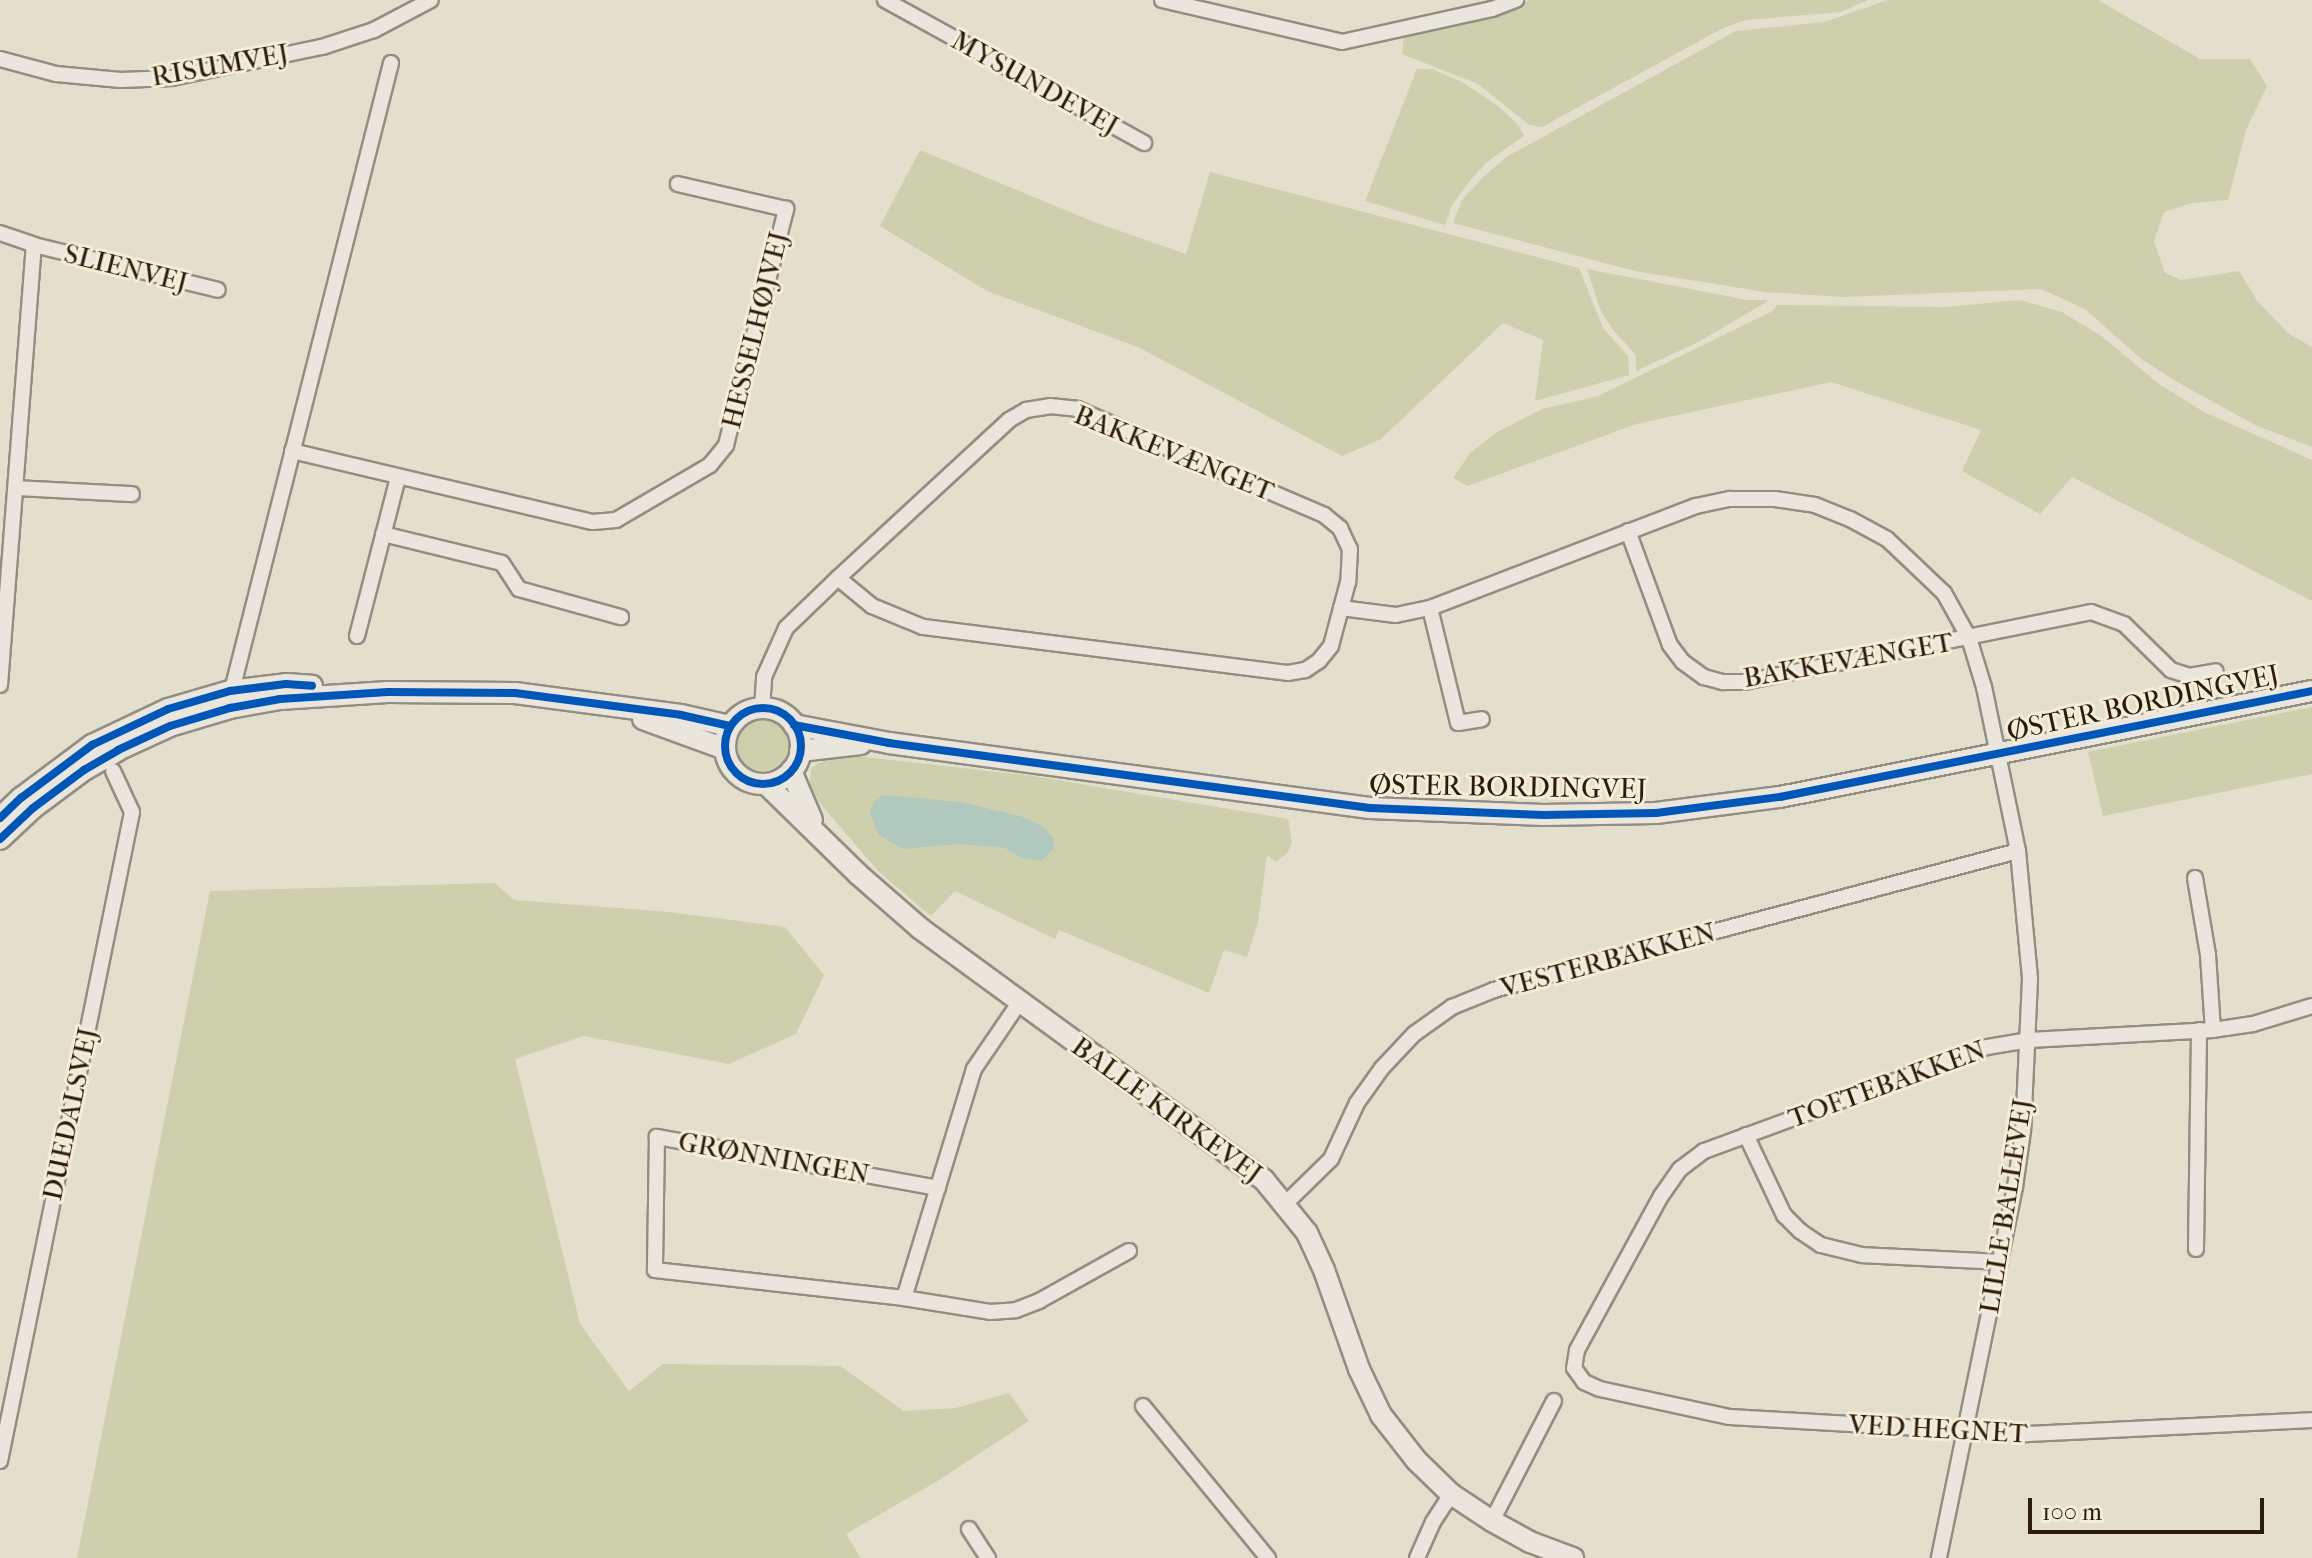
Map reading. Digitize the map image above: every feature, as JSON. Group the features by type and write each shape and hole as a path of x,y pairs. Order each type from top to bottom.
{"street":[{"name":"RISUMVEJ","path":"0,59 56,74 121,80 172,78 322,47 374,30 431,0"},
{"name":"MYSUNDEVEJ","path":"885,0 1144,143"},
{"path":"1162,0 1342,42 1516,0"},
{"path":"230,700 391,63"},
{"name":"HESSELHØJVEJ","path":"292,451 593,522 616,520 710,465 726,445 786,209 678,184"},
{"name":"SLIENVEJ","path":"0,233 34,245 218,290"},
{"name":"SLIENVEJ","path":"0,685 34,245"},
{"name":"BAKKEVÆNGET","path":"762,708 764,677 786,628 838,578 1009,420 1026,410 1050,406 1077,409 1324,515 1340,528 1350,549 1348,582 1331,646 1319,661 1305,670 1288,673 923,627 872,606 838,578"},
{"path":"0,463 17,462"},
{"path":"357,636 398,477"},
{"path":"16,488 132,494"},
{"name":"BAKKEVÆNGET","path":"1341,608 1396,615 1430,608 1696,506 1730,499 1775,499 1815,505 1887,539 1914,561 1944,593 1969,638 1998,755"},
{"name":"BAKKEVÆNGET","path":"1628,531 1670,645 1683,662 1704,677 1744,682 2091,612 2124,624 2171,670 2189,676 2216,671"},
{"path":"383,534 502,563 519,589 621,617"},
{"path":"1430,608 1458,723 1482,719"},
{"name":"ØSTER BORDINGVEJ","path":"794,725 889,743 1370,808 1543,815 1656,813 1780,797 2312,691"},
{"path":"0,818 21,798 92,745 168,709 230,700 388,692 515,693 681,715 730,726"},
{"path":"0,839 33,808 118,750 230,700"},
{"path":"601,704 725,749"},
{"path":"762,708 774,709 794,725 800,751 791,771 766,784 739,775 725,749 730,726 739,716 762,708"},
{"name":"ØSTER BORDINGVEJ","path":"800,751 889,743"},
{"name":"LILLE BALLEVEJ","path":"1939,1558 2000,1262 2023,1131 2030,979 2018,851 1998,755"},
{"name":"DUEDALSVEJ","path":"0,1461 132,812 113,771"},
{"name":"BALLE KIRKEVEJ","path":"791,771 819,835"},
{"name":"BALLE KIRKEVEJ","path":"766,784 921,929 1019,1003 1242,1161 1286,1203 1307,1233 1324,1270 1359,1369 1381,1415 1416,1460 1451,1494 1492,1521 1530,1542 1573,1558"},
{"name":"VESTERBAKKEN","path":"1286,1203 1331,1159 1357,1103 1382,1068 1414,1034 1452,1007 1494,990 2018,851"},
{"path":"2195,878 2208,955 2196,1249"},
{"path":"904,1298 974,1069 1019,1003"},
{"name":"TOFTEBAKKEN","path":"1574,1368 1577,1350 1661,1196 1680,1169 1704,1151 1987,1047 2029,1040 2206,1030 2253,1024 2312,1006"},
{"path":"1746,1135 1784,1215 1821,1245 1862,1255 2000,1262"},
{"name":"GRØNNINGEN","path":"938,1188 657,1137 655,1270 904,1298 990,1312 1016,1310 1129,1251"},
{"name":"VED HEGNET","path":"1574,1368 1584,1382 1600,1389 1730,1417 2028,1434 2312,1420"},
{"path":"1492,1521 1554,1401"},
{"path":"1143,1406 1268,1558"},
{"path":"1417,1558 1433,1522 1451,1494"},
{"path":"969,1529 988,1558"}],"green space":[{"path":"1529,0 1868,0 1841,12 1746,20 1723,28 1542,127 1529,125 1478,84 1402,54 1404,33 1505,12"},
{"path":"1888,0 2098,0 2200,59 2250,59 2267,86 2246,130 2228,200 2192,203 2164,212 2154,241 2165,273 2181,280 2239,271 2258,302 2289,334 2312,347 2312,447 2257,426 2177,382 2140,358 2085,309 2041,289 1842,297 1765,292 1635,271 1453,223 1462,200 1508,156 1736,31 1824,22"},
{"path":"1417,69 1432,69 1462,82 1497,105 1519,126 1524,136 1488,161 1472,178 1452,205 1445,225 1365,201"},
{"path":"920,150 1094,222 1186,254 1210,172 1579,268 1603,328 1628,356 1629,375 1535,401 1543,340 1503,323 1381,439 1342,456 1140,348 987,291 880,226"},
{"path":"1587,269 1747,300 1770,300 1700,341 1636,371 1636,355 1613,330 1600,309"},
{"path":"2020,300 2062,312 2100,335 2159,384 2204,412 2312,460 2312,601 2072,477 2040,514 1962,471 1981,430 1831,382 1636,424 1468,486 1453,478 1470,453 1497,432 1542,409 1598,396 1773,311 1777,305 1946,307"},
{"path":"2312,707 2312,774 2103,816 2088,752"},
{"path":"763,719 781,727 789,745 781,763 763,771 745,763 737,745 745,727"},
{"path":"855,756 1033,776 1288,819 1292,843 1287,853 1276,862 1267,855 1258,922 1247,957 1224,950 1209,993 1059,930 1055,939 955,891 931,916 877,870 819,802 810,784 811,768 825,760"},
{"path":"495,883 514,900 669,912 785,927 824,975 796,1034 729,1064 584,1036 515,1059 580,1324 629,1391 663,1364 840,1366 904,1411 956,1408 1009,1393 1029,1421 939,1480 846,1534 861,1558 77,1558 210,891"}],"shaded area":[{"path":"883,795 960,802 1020,816 1041,825 1053,838 1054,848 1041,861 1022,858 1005,848 959,844 902,849 878,834 870,814 873,803"}],"cycle path":[{"path":"0,818 21,798 92,745 168,709 230,691 286,684 312,686"},
{"path":"794,725 889,743 1370,808 1543,815 1656,813 1780,797 2312,691"},
{"path":"0,839 33,808 84,770 118,750 170,726 230,708 280,699 388,692 515,693 681,715 730,726"},
{"path":"763,708 777,711 790,719 798,732 801,746 798,760 790,773 777,781 763,784 749,781 736,773 728,760 725,746 728,732 736,719 749,711 763,708"}]}
